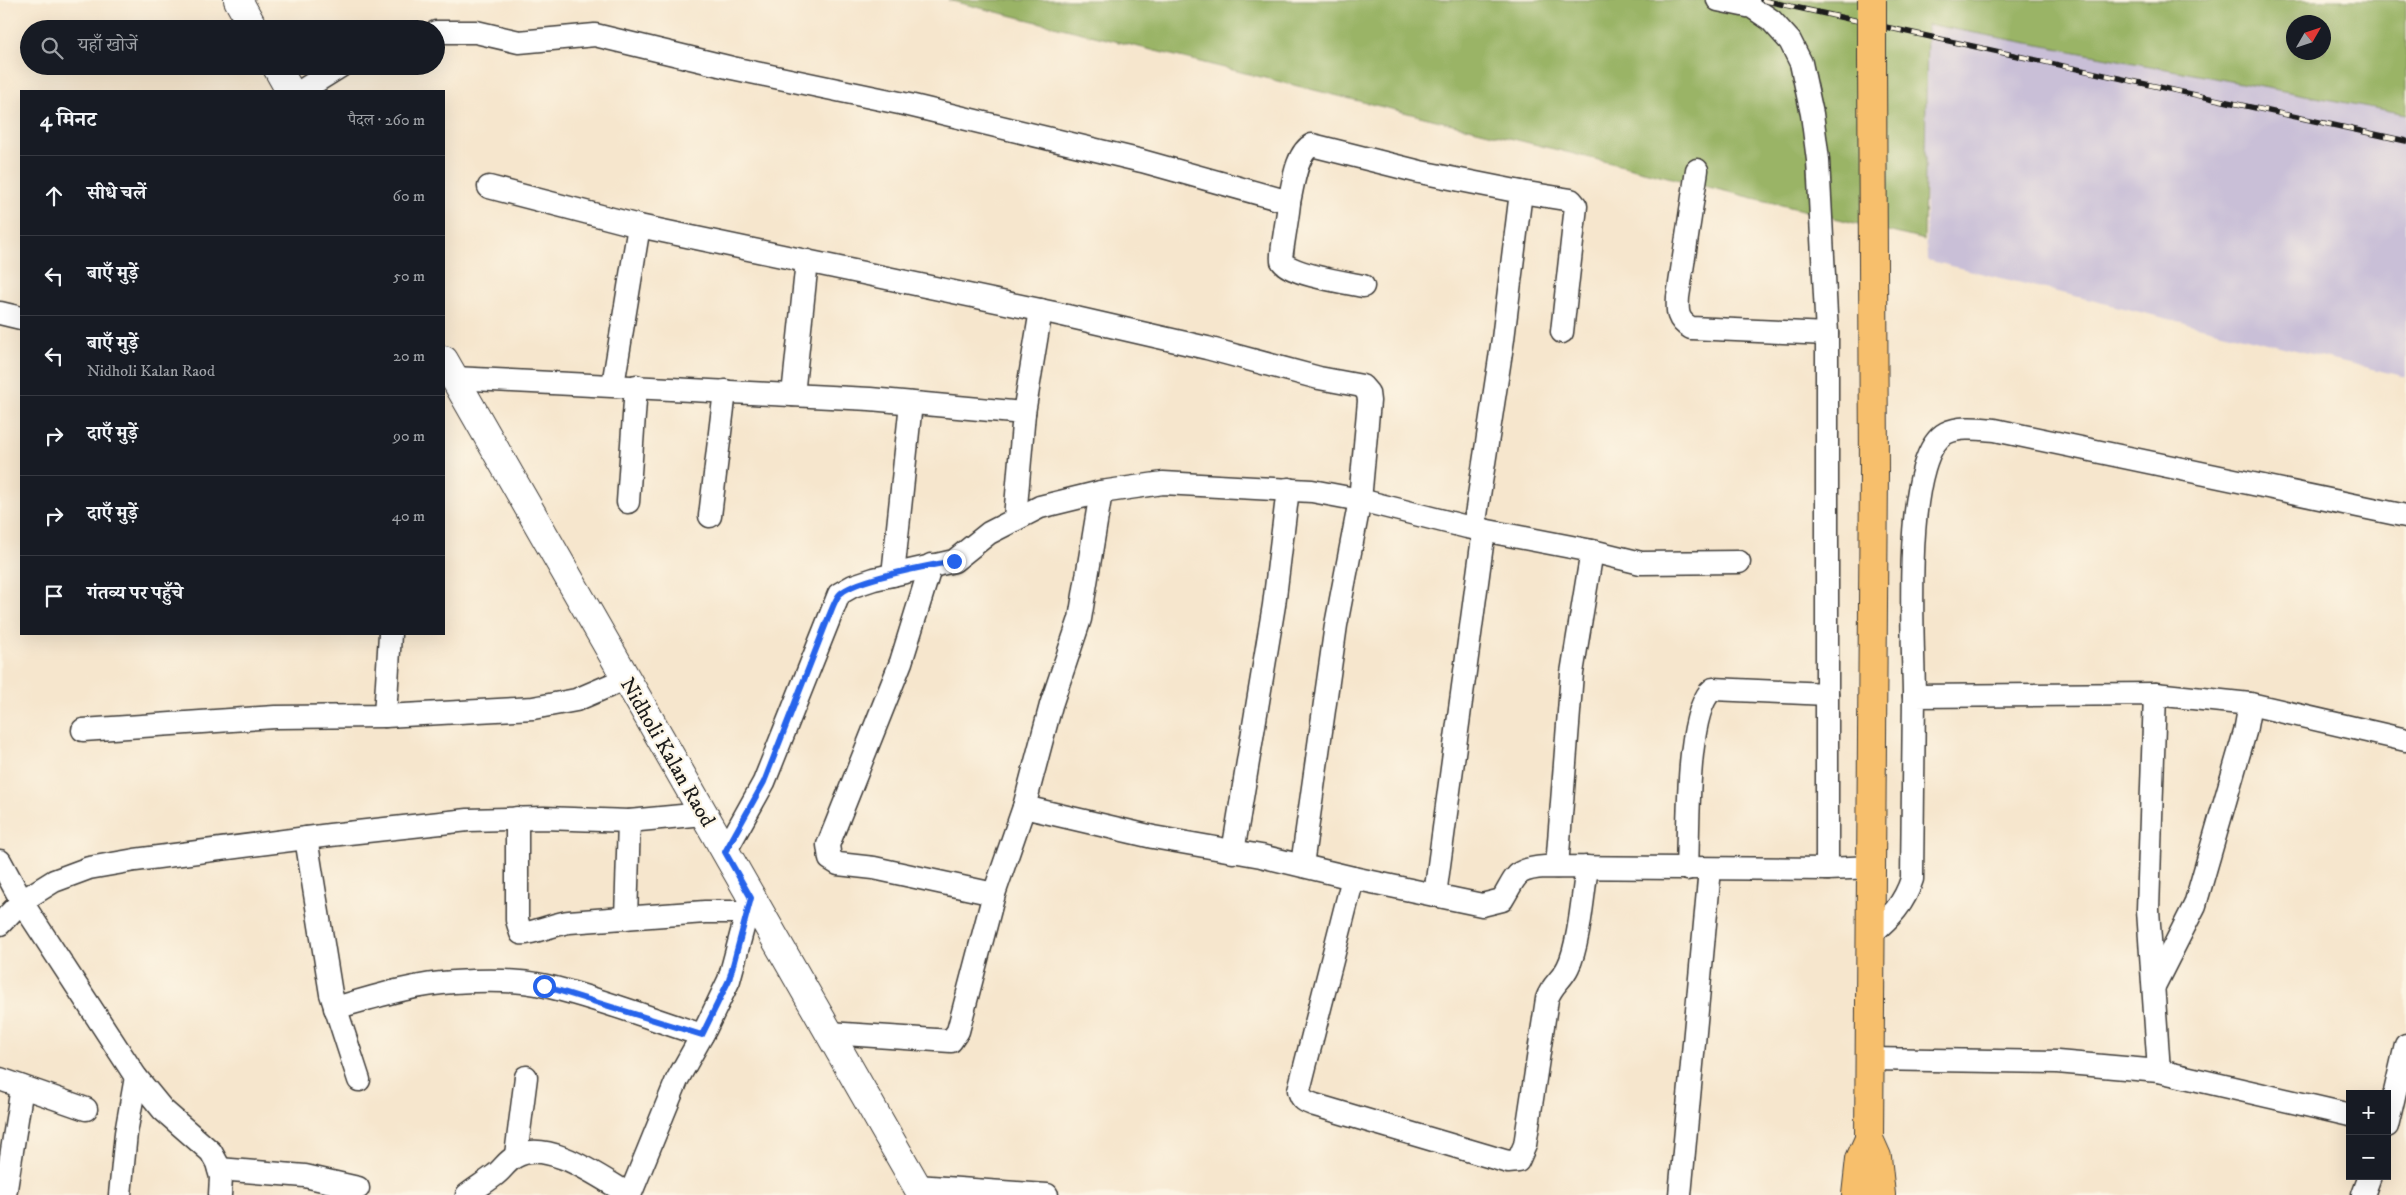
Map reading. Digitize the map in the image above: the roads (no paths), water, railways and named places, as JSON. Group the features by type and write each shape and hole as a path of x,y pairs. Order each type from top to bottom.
{"main road":[{"path":"1856,1195 1860,1159 1869,1139 1872,867 1872,0"},
{"path":"1869,1139 1877,1157 1881,1195"}],"street":[{"path":"238,0 249,20"},
{"path":"1718,0 1752,7 1771,20 1790,41 1801,63 1812,114 1818,160 1827,334 1828,869"},
{"path":"445,32 476,32 519,42 595,35 732,68 908,105 1142,161 1290,202"},
{"path":"281,75 289,90"},
{"path":"303,90 327,75"},
{"path":"1363,286 1296,270 1286,265 1281,256 1290,202 1301,158 1307,148 1312,145 1420,172 1571,200 1577,210 1562,332"},
{"path":"1697,170 1678,297 1677,315 1682,323 1690,328 1827,334"},
{"path":"490,187 639,226 1041,310 1207,348 1319,378 1362,386 1368,393 1369,401 1360,500 1336,625 1302,865"},
{"path":"1435,895 1452,783 1479,529 1521,192"},
{"path":"613,385 639,226"},
{"path":"793,395 807,261"},
{"path":"1015,518 1024,413 1041,310"},
{"path":"0,313 20,318"},
{"path":"450,380 613,385 724,391 911,403 1024,413"},
{"name":"Nidholi Kalan Raod","path":"450,380 725,852 749,905 829,1033 920,1191"},
{"path":"628,502 636,386"},
{"path":"710,516 724,391"},
{"path":"892,575 911,403"},
{"path":"1871,934 1895,913 1906,896 1912,878 1913,540 1921,479 1927,456 1934,442 1947,432 1967,428 1995,430 2406,516"},
{"path":"725,852 764,782 829,616 840,594 853,586 954,561 989,533 1015,518 1040,507 1102,492 1163,483 1288,489 1312,491 1360,500 1479,529 1592,551 1640,563 1739,562"},
{"path":"1233,852 1274,605 1288,489"},
{"path":"829,1033 951,1042 958,1031 994,894 1024,807 1051,705 1080,619 1102,492"},
{"path":"1557,867 1572,673 1592,551"},
{"path":"932,565 901,662 854,775 828,845 828,852 830,859 838,864 874,868 994,894"},
{"path":"386,716 390,635"},
{"path":"83,730 275,717 386,716 533,708 576,700 625,679"},
{"path":"1680,1195 1698,869 1692,743 1706,694 1713,689 1827,694"},
{"path":"1914,696 2155,694 2250,704 2406,740"},
{"path":"2155,694 2148,910 2158,1071"},
{"path":"2154,988 2195,905 2245,732 2250,704"},
{"path":"1024,807 1153,837 1302,865 1352,878 1482,905 1494,904 1502,900 1516,875 1526,868 1828,869 1872,867"},
{"path":"0,924 22,901 54,881 89,868 306,838 468,820 517,818 629,821 703,814"},
{"path":"467,1195 497,1174 516,1155 539,1151 568,1160 630,1195 677,1080 729,980 749,905 557,924 526,934 520,931 517,920 517,818"},
{"path":"626,918 629,821"},
{"path":"306,838 327,974 335,1008 359,1080"},
{"path":"0,861 22,901 136,1077 163,1110 211,1152 219,1169 220,1195"},
{"path":"1352,878 1299,1090 1300,1096 1304,1101 1315,1105 1508,1162 1518,1161 1525,1145 1546,999 1550,988 1568,968 1573,951 1587,867"},
{"path":"335,1008 416,987 454,982 513,982 544,986 576,994 702,1035"},
{"path":"2391,1108 2406,1045"},
{"path":"1870,1058 2057,1062 2158,1071 2346,1114"},
{"path":"120,1195 126,1133 136,1077"},
{"path":"516,1155 526,1077"},
{"path":"0,1080 86,1109"},
{"path":"5,1195 22,1087"},
{"path":"2391,1126 2406,1128"},
{"path":"219,1169 305,1176 358,1188"},
{"path":"2363,1195 2369,1180"},
{"path":"920,1191 1048,1195"}],"railway":[{"path":"1762,0 2406,141"}]}
